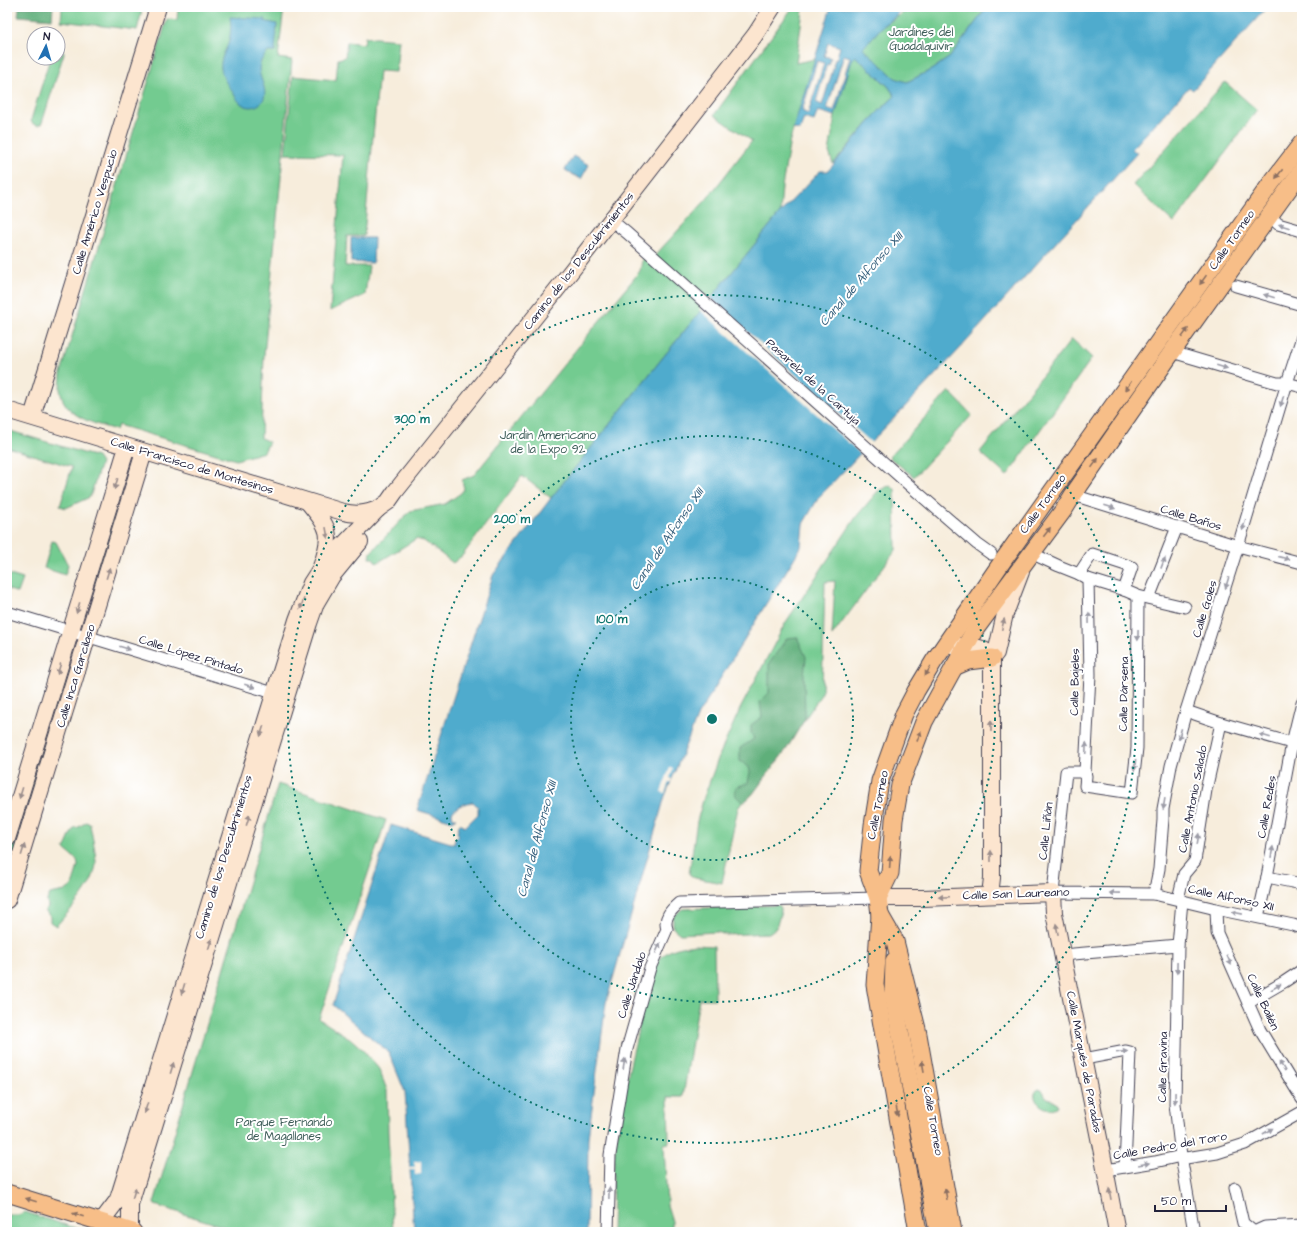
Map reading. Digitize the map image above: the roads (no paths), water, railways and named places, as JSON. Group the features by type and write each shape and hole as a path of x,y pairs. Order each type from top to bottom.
{"main road":[{"name":"Calle Torneo","path":"918,1232 875,985 879,907 890,873 894,820 900,785 992,555 1302,143"},
{"name":"Calle Torneo","path":"955,650 958,638 974,631 1062,512 1172,352 1302,170"},
{"path":"955,650 968,661 988,658"},
{"name":"Calle Torneo","path":"879,907 895,941 917,1029 953,1232"},
{"name":"Calle Torneo","path":"895,941 893,994 938,1232"},
{"name":"Calle Torneo","path":"876,958 893,994"},
{"path":"7,1193 132,1232"}],"street":[{"name":"Calle Américo Vespucio","path":"32,417 158,7"},
{"name":"Camino de los Descubrimientos","path":"132,1232 130,1204 280,696 304,599 311,583 320,569 378,509 388,502 755,35 773,7"},
{"path":"1270,215 1278,224 1302,231"},
{"name":"Pasarela de la Cartuja","path":"610,220 627,233 909,486 992,555"},
{"path":"1236,286 1302,305"},
{"name":"Calle Goles","path":"1154,894 1160,869 1163,819 1162,809 1171,766 1186,711 1302,337"},
{"path":"1172,352 1277,383 1287,383 1302,387"},
{"name":"Calle Francisco de Montesinos","path":"7,410 343,512 355,515 366,514 378,509"},
{"name":"Calle Inca Garcilaso","path":"7,839 127,447"},
{"name":"Calle Inca Garcilaso","path":"7,900 144,452"},
{"name":"Calle Baños","path":"1073,494 1238,546 1302,563"},
{"path":"308,502 323,521 327,531 328,543 320,569"},
{"name":"Camino de los Descubrimientos","path":"101,1222 117,1201 119,1196 280,696 316,604 332,576 367,533 378,509"},
{"path":"1144,597 1177,527"},
{"path":"1084,576 1092,554 1132,568 1124,590"},
{"path":"1028,557 1059,566 1144,597 1185,607"},
{"name":"Calle Torneo","path":"990,895 992,878 991,681 988,658 996,653 1005,614 1028,557"},
{"name":"Calle Bajeles","path":"1084,576 1090,675 1085,786"},
{"name":"Calle Dársena","path":"1085,786 1132,793 1137,748 1144,597"},
{"name":"Calle López Pintado","path":"7,612 280,696"},
{"path":"955,650 980,648 986,650 988,658"},
{"name":"Calle Redes","path":"1258,917 1297,745 1302,702"},
{"path":"1186,711 1221,724 1297,745"},
{"name":"Calle Antonio Salado","path":"1180,900 1184,874 1195,861 1206,790 1221,724"},
{"name":"Calle Liñán","path":"1052,893 1066,772 1085,772"},
{"path":"1268,877 1302,884"},
{"name":"Calle San Laureano","path":"879,907 990,895 1069,892 1154,894"},
{"name":"Calle Marqués de Paradas","path":"1052,893 1054,913 1062,955 1084,1059 1117,1232"},
{"name":"Calle Alfonso XII","path":"1154,894 1302,928"},
{"name":"Calle Gravina","path":"1180,900 1175,1104 1181,1156 1194,1232"},
{"name":"Calle Jándalo","path":"608,1232 610,1154 627,1049 650,968 667,929 665,924 671,910 679,903 879,907"},
{"name":"Calle Bailén","path":"1216,909 1217,933 1260,1030 1302,1099"},
{"path":"1062,955 1178,946"},
{"path":"1248,1003 1302,970"},
{"path":"1084,1059 1126,1051 1130,1052 1125,1168"},
{"name":"Calle Pedro del Toro","path":"1106,1170 1125,1168 1181,1156 1186,1158 1217,1153 1245,1144 1302,1112"},
{"path":"1235,1188 1243,1222 1254,1232 1265,1227 1302,1225"}],"water":[{"name":"Canal de Alfonso XIII","path":"831,7 903,7 896,16 882,27 863,48 895,78 907,82 931,70 950,57 987,7 1267,7 1193,90 1189,87 1132,149 1137,153 956,353 819,497 803,524 801,547 698,715 665,796 606,1003 588,1138 587,1232 414,1232 405,1092 389,1053 333,1005 391,825 454,844 455,839 459,835 457,833 459,825 461,823 465,827 478,814 478,807 473,802 456,808 452,813 453,818 456,818 453,821 417,810 493,575 551,498 780,213 820,171 828,171 876,114 895,96 888,86 855,56 852,60 835,116 818,111 814,121 804,118 800,130 793,129","holes":["828,43 840,47 836,60 835,59 822,105 816,102 827,64 829,65 831,58 824,56","844,55 850,57 834,111 827,109","817,61 824,63 808,114 802,111"]},
{"path":"230,17 265,19 264,21 277,24 275,52 268,52 262,59 260,65 259,71 265,92 263,100 258,105 250,107 238,101 225,81 221,70 222,60 229,42 231,26"},
{"path":"573,156 589,165 581,179 565,170"},
{"path":"351,238 374,238 373,263 351,262"}],"park label":[{"name":"Jardines del Guadalquivir","path":"921,39"},
{"name":"Jardín Americano de la Expo 92","path":"548,442"},
{"name":"Parque Fernando de Magallanes","path":"284,1129"}]}
